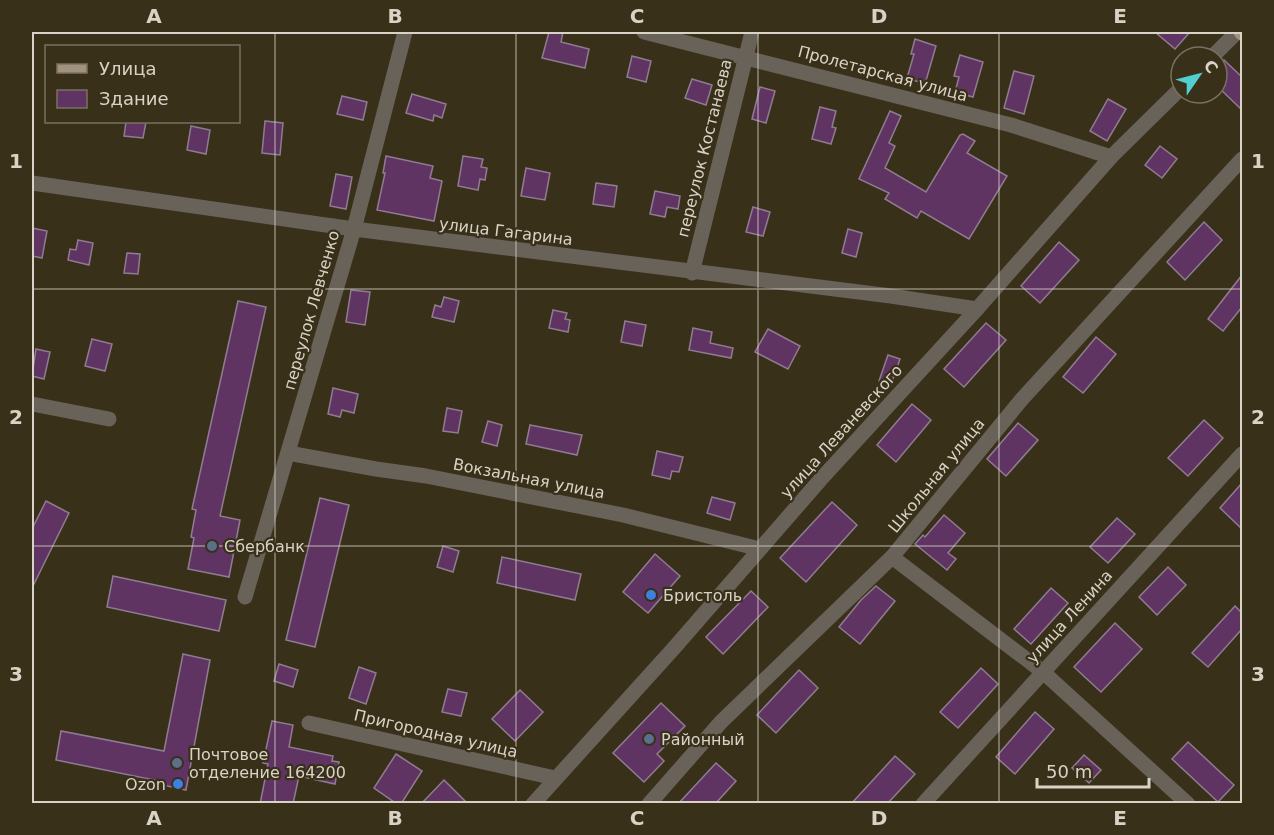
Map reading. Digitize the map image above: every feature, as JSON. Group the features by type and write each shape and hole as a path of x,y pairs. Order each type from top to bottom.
{"street":[{"name":"переулок Левченко","path":"244,597 354,229 405,32"},
{"name":"Пролетарская улица","path":"644,32 1011,125 1111,157"},
{"name":"переулок Костанаева","path":"692,273 752,32"},
{"path":"1225,45 1240,32"},
{"name":"улица Леваневского","path":"533,804 1111,157 1169,100"},
{"name":"Школьная улица","path":"649,804 721,722 892,557 1022,399 1242,159"},
{"name":"улица Гагарина","path":"32,183 354,229 692,273 891,296 977,309"},
{"path":"32,404 109,419"},
{"name":"Вокзальная улица","path":"288,453 426,476 612,513 760,549"},
{"name":"улица Ленина","path":"923,804 1242,453"},
{"path":"892,557 1043,672 1188,804"},
{"name":"Пригородная улица","path":"309,723 555,778"}],"building":[{"path":"549,32 563,32 561,42 589,49 585,68 542,58"},
{"path":"1155,32 1190,32 1179,45 1170,45"},
{"path":"915,39 936,46 925,84 907,78 914,54 911,54"},
{"path":"960,55 983,62 973,97 955,92 959,77 954,76"},
{"path":"632,56 651,61 646,82 627,77"},
{"path":"1229,65 1242,77 1242,110 1229,98"},
{"path":"1014,71 1034,76 1024,114 1004,108"},
{"path":"692,79 712,85 706,105 685,98"},
{"path":"760,87 775,91 766,123 752,119"},
{"path":"412,94 446,104 442,118 434,115 433,121 406,113"},
{"path":"342,96 367,102 363,120 337,114"},
{"path":"1108,99 1126,109 1107,141 1090,131"},
{"path":"820,107 836,111 832,127 836,128 831,144 812,139"},
{"path":"890,111 901,116 889,143 895,146 885,168 926,192 960,135 963,134 975,141 967,153 1007,176 969,239 921,211 917,218 885,199 889,193 859,179"},
{"path":"265,121 283,123 280,155 262,153"},
{"path":"126,123 146,123 143,138 124,136"},
{"path":"191,126 210,130 206,154 187,150"},
{"path":"1160,146 1177,159 1162,178 1145,165"},
{"path":"386,156 433,166 430,178 442,181 434,221 377,210 385,173 383,173"},
{"path":"463,156 483,159 481,167 487,168 485,180 480,179 478,190 458,186"},
{"path":"526,168 550,173 545,200 521,196"},
{"path":"336,174 352,177 346,209 330,206"},
{"path":"596,183 617,186 614,207 593,204"},
{"path":"655,191 680,196 678,209 667,207 665,217 650,214"},
{"path":"753,207 770,212 763,236 746,232"},
{"path":"1204,222 1222,240 1185,280 1167,262"},
{"path":"32,228 47,231 42,258 32,256"},
{"path":"848,229 862,233 856,257 842,253"},
{"path":"78,240 93,243 89,265 68,260 70,249 76,250"},
{"path":"1059,242 1079,260 1040,303 1021,286"},
{"path":"127,253 140,254 138,274 124,273"},
{"path":"1242,275 1242,307 1223,331 1208,319"},
{"path":"351,290 370,292 365,325 346,322"},
{"path":"444,297 459,301 454,322 432,317 435,305 441,307"},
{"path":"238,301 266,307 220,516 240,520 229,577 188,569 196,510 192,509"},
{"path":"553,310 567,313 565,319 570,320 568,332 549,328"},
{"path":"625,321 646,325 642,346 621,342"},
{"path":"986,323 1006,340 964,387 944,369"},
{"path":"693,328 712,332 710,343 733,348 731,358 689,350"},
{"path":"768,329 800,346 788,369 755,352"},
{"path":"1096,337 1116,354 1083,393 1063,377"},
{"path":"92,339 112,344 105,371 85,366"},
{"path":"36,349 50,352 44,379 32,376"},
{"path":"888,355 900,359 891,385 879,381"},
{"path":"333,388 358,394 354,413 342,410 340,417 328,414"},
{"path":"912,404 931,420 896,462 877,445"},
{"path":"447,408 462,411 458,433 443,431"},
{"path":"1204,420 1223,438 1188,476 1168,458"},
{"path":"488,421 502,425 497,446 482,442"},
{"path":"1018,423 1038,440 1006,476 987,459"},
{"path":"530,425 582,435 577,455 526,444"},
{"path":"657,451 683,457 679,472 672,471 670,479 652,475"},
{"path":"1242,483 1242,529 1220,508"},
{"path":"712,497 735,503 730,520 707,513"},
{"path":"320,498 349,505 315,647 286,640"},
{"path":"46,501 69,513 32,588 32,529"},
{"path":"832,502 857,525 806,582 780,558"},
{"path":"944,515 965,533 948,553 956,559 947,570 915,544 923,535 925,537"},
{"path":"1117,518 1135,534 1108,563 1090,547"},
{"path":"443,546 459,551 453,572 437,567"},
{"path":"655,554 680,576 648,613 623,592"},
{"path":"502,557 581,574 575,600 497,583"},
{"path":"1168,567 1186,585 1157,615 1139,597"},
{"path":"113,576 226,600 219,631 107,607"},
{"path":"876,586 895,601 860,644 839,627"},
{"path":"1051,588 1068,603 1031,644 1014,629"},
{"path":"751,591 768,607 723,654 706,637"},
{"path":"1235,606 1242,613 1242,629 1208,667 1192,653"},
{"path":"1115,623 1142,649 1101,692 1074,667"},
{"path":"183,654 210,660 186,790 158,784 159,781 56,760 61,731 164,751"},
{"path":"279,664 298,670 293,687 274,681"},
{"path":"359,667 376,673 366,704 349,698"},
{"path":"981,668 998,684 958,728 940,712"},
{"path":"799,670 818,688 776,733 757,715"},
{"path":"448,689 467,693 461,716 442,712"},
{"path":"520,690 543,712 515,741 492,719"},
{"name":"Районный","path":"661,703 685,726 657,754 664,761 644,782 613,753"},
{"path":"1035,712 1054,729 1015,774 996,757"},
{"path":"272,721 293,725 289,747 333,756 332,761 339,762 335,784 299,776 293,804 260,804 268,764 263,763"},
{"path":"1188,742 1234,785 1218,802 1172,759"},
{"path":"396,754 422,771 401,804 397,804 374,788"},
{"path":"1084,755 1101,770 1089,783 1072,768"},
{"path":"895,756 915,774 887,804 851,804"},
{"path":"716,763 736,781 715,804 678,804"},
{"path":"444,780 468,804 421,804"}],"place":[{"name":"Сбербанк","path":"212,546"},
{"name":"Бристоль","path":"651,595"},
{"name":"Районный","path":"649,739"},
{"name":"Почтовое отделение 164200","path":"177,763"},
{"name":"Ozon","path":"178,784"}]}
